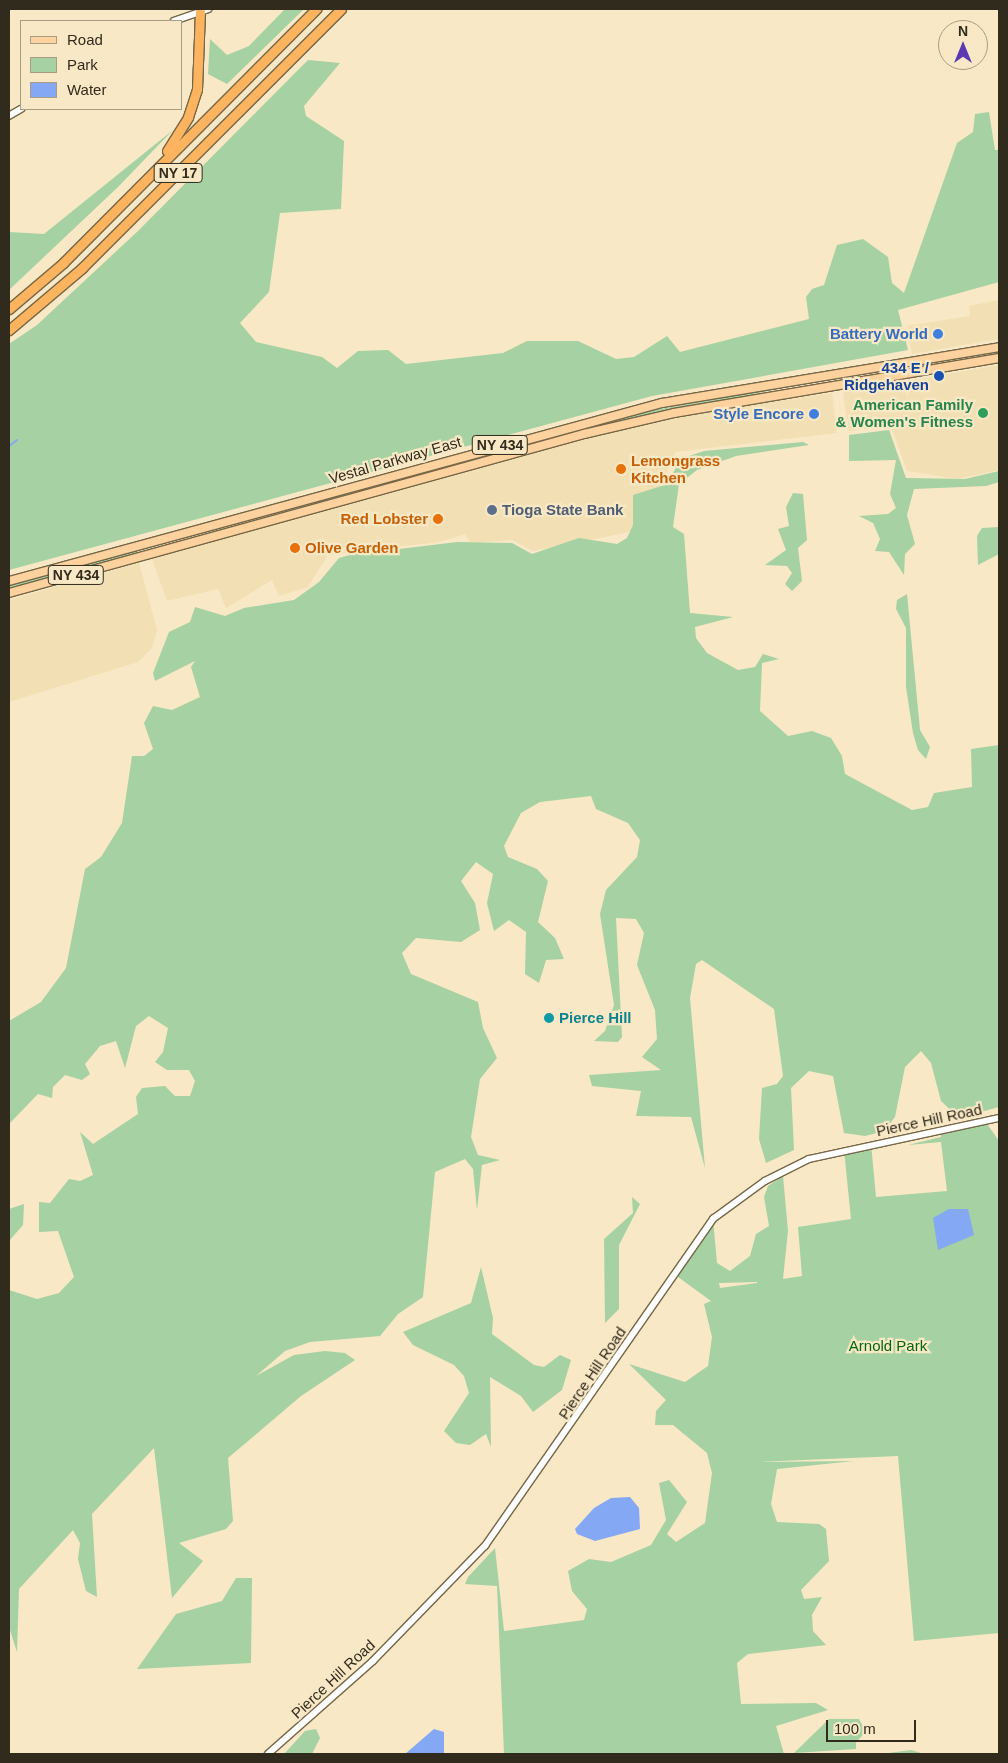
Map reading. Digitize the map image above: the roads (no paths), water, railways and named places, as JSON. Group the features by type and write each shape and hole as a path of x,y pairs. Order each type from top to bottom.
{"highway":[{"name":"NY 17","path":"9,310 148,177 316,9"},
{"name":"NY 17","path":"9,330 82,268 341,9"},
{"path":"148,177 178,135 194,100 201,53 204,10"}],"main road":[{"name":"Vestal Parkway East","path":"9,581 662,403 999,347"},
{"name":"Vestal Parkway East","path":"9,593 584,434 674,413 999,358"}],"street":[{"path":"177,20 204,10"},
{"path":"9,116 20,110"},
{"name":"Pierce Hill Road","path":"268,1754 373,1661 485,1546 713,1219 765,1181 809,1159 999,1118"}],"water":[{"path":"949,1209 968,1209 974,1235 938,1250 933,1218"},
{"path":"630,1497 639,1508 640,1529 595,1541 577,1534 575,1529 594,1508 611,1498"},
{"path":"434,1729 444,1732 444,1754 405,1754"}],"waterway":[{"path":"9,446 17,440"}],"place":[{"name":"Battery World","path":"938,334"},
{"name":"434 E / Ridgehaven","path":"939,376"},
{"name":"American Family & Women's Fitness","path":"983,413"},
{"name":"Style Encore","path":"814,414"},
{"name":"Lemongrass Kitchen","path":"621,469"},
{"name":"Tioga State Bank","path":"492,510"},
{"name":"Red Lobster","path":"438,519"},
{"name":"Olive Garden","path":"295,548"},
{"name":"Pierce Hill","path":"549,1018"}],"park label":[{"name":"Arnold Park","path":"888,1346"}]}
